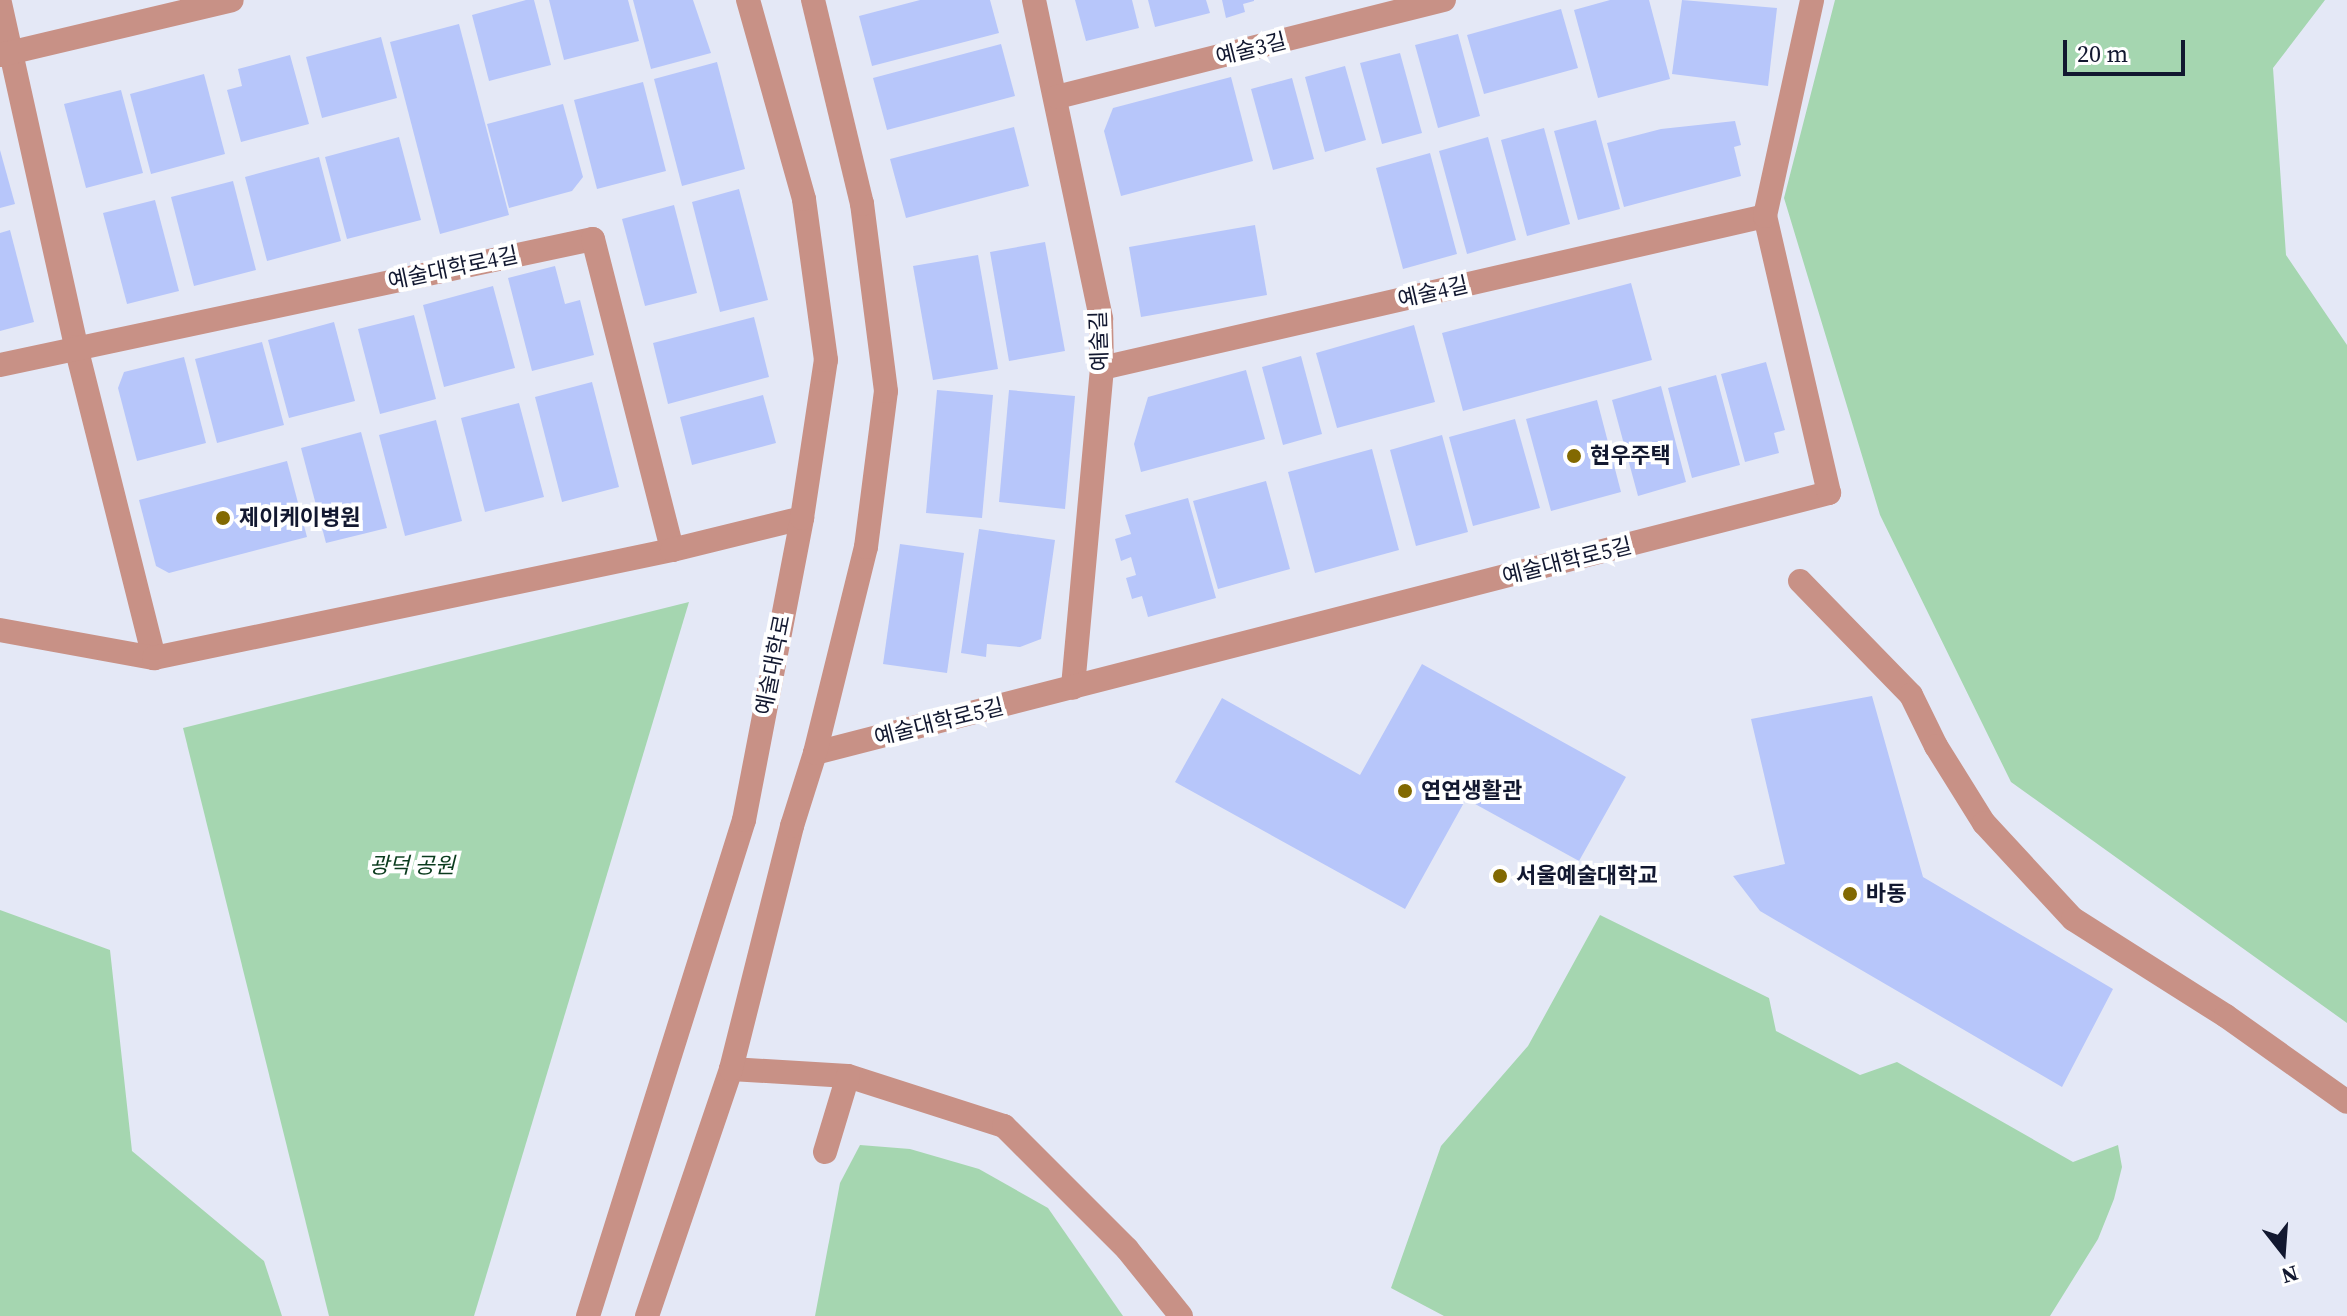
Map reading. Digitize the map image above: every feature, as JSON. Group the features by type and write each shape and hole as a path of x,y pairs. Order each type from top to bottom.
{"street":[{"path":"6,53 232,0"},
{"name":"예술대학로","path":"588,1316 744,820 802,518 826,360 804,199 748,0"},
{"path":"647,1316 731,1069 792,826 815,753 866,547 886,391 862,204 813,0"},
{"name":"예술길","path":"1034,0 1057,97 1101,319 1102,368 1073,688"},
{"name":"예술3길","path":"1057,97 1444,0"},
{"name":"예술대학로5길","path":"815,753 1829,493 1765,216 1812,0"},
{"path":"0,3 6,53 154,658"},
{"name":"예술4길","path":"1102,368 1765,216"},
{"name":"예술대학로4길","path":"0,365 593,239 672,550"},
{"path":"0,630 154,658 672,550 802,518"},
{"path":"1800,581 1911,695 1936,746 1984,823 2073,919 2226,1016 2347,1102"},
{"path":"731,1069 848,1076 1004,1126 1127,1249 1181,1316"},
{"path":"825,1152 848,1076"}],"green space":[{"path":"1835,0 2325,0 2273,68 2286,255 2347,345 2347,1023 2011,782 1880,515 1784,198"},
{"name":"광덕 공원","path":"689,602 474,1316 329,1316 183,728"},
{"path":"0,910 110,950 132,1151 264,1261 282,1316 0,1316"},
{"path":"1600,915 1769,998 1776,1031 1860,1075 1897,1062 2073,1162 2118,1145 2122,1167 2114,1199 2098,1239 2050,1316 1444,1316 1391,1288 1441,1146 1528,1046"},
{"path":"860,1145 910,1149 979,1169 1048,1208 1123,1316 815,1316 840,1183"}],"building":[{"path":"534,0 551,65 489,81 472,15"},
{"path":"549,0 628,0 639,41 564,60"},
{"path":"633,0 693,0 711,53 651,69"},
{"path":"920,0 990,0 999,33 872,66 859,16"},
{"path":"1075,0 1132,0 1139,28 1086,41"},
{"path":"1148,0 1206,0 1210,13 1155,27"},
{"path":"1222,0 1254,1 1243,4 1245,12 1226,18"},
{"path":"1610,0 1649,0 1670,79 1598,98 1574,10"},
{"path":"1682,0 1777,8 1768,86 1672,74"},
{"path":"1561,9 1578,68 1484,94 1467,35"},
{"path":"459,24 509,215 440,234 390,42"},
{"path":"1458,34 1480,116 1438,128 1415,45"},
{"path":"381,37 397,98 322,118 306,57"},
{"path":"1001,44 1015,96 887,130 873,78"},
{"path":"1400,53 1422,133 1382,144 1360,63"},
{"path":"290,55 309,124 241,142 227,90 242,86 238,69"},
{"path":"717,62 745,169 682,186 654,79"},
{"path":"1345,66 1366,140 1325,152 1305,77"},
{"path":"204,74 225,154 151,174 130,94"},
{"path":"1231,77 1253,161 1121,196 1104,131 1113,108"},
{"path":"1292,78 1314,159 1273,170 1251,89"},
{"path":"643,82 666,171 597,189 574,100"},
{"path":"121,90 143,173 86,188 64,104"},
{"path":"563,104 583,177 572,191 509,208 487,124"},
{"path":"1596,120 1620,209 1578,220 1554,131"},
{"path":"1735,121 1741,145 1734,147 1741,176 1624,207 1607,143 1661,129"},
{"path":"1014,127 1029,186 906,218 890,159"},
{"path":"1544,128 1570,224 1527,236 1501,140"},
{"path":"399,137 421,220 347,239 325,157"},
{"path":"1488,137 1516,240 1467,254 1439,151"},
{"path":"0,150 15,204 0,208"},
{"path":"1430,153 1457,254 1403,269 1376,168"},
{"path":"319,157 341,241 267,261 245,177"},
{"path":"233,181 256,270 194,286 171,197"},
{"path":"739,189 768,300 720,312 692,202"},
{"path":"155,200 179,291 127,304 103,213"},
{"path":"674,205 697,293 645,306 622,219"},
{"path":"1255,225 1267,295 1141,317 1129,247"},
{"path":"10,230 34,322 0,331 0,233"},
{"path":"1045,242 1065,351 1009,361 990,252"},
{"path":"978,255 998,369 933,380 913,266"},
{"path":"555,266 565,304 580,300 594,355 532,371 508,278"},
{"path":"1631,283 1652,360 1463,411 1442,333"},
{"path":"493,286 515,368 444,387 423,305"},
{"path":"414,315 436,399 380,414 358,329"},
{"path":"754,317 769,377 668,404 653,343"},
{"path":"334,322 355,401 289,418 268,340"},
{"path":"1414,325 1435,402 1337,428 1316,353"},
{"path":"262,342 284,425 217,443 195,359"},
{"path":"1301,356 1322,434 1283,445 1262,367"},
{"path":"184,357 206,443 137,461 118,388 124,372"},
{"path":"1766,362 1785,430 1774,433 1779,453 1745,462 1721,374"},
{"path":"1246,370 1265,439 1141,472 1134,444 1148,397"},
{"path":"1716,375 1740,465 1692,478 1668,388"},
{"path":"592,382 619,487 562,502 535,397"},
{"path":"1661,386 1686,482 1638,496 1612,400"},
{"path":"937,390 993,395 982,518 926,513"},
{"path":"1009,390 1075,396 1065,509 999,502"},
{"path":"763,395 776,443 692,465 680,417"},
{"name":"현우주택","path":"1597,400 1621,492 1551,511 1526,419"},
{"path":"519,403 544,497 485,512 461,418"},
{"path":"1515,419 1540,508 1473,526 1449,437"},
{"path":"436,420 462,521 405,536 379,435"},
{"path":"361,432 387,528 326,543 301,448"},
{"path":"1442,435 1468,532 1416,546 1390,450"},
{"path":"1372,449 1399,550 1315,573 1288,472"},
{"name":"제이케이병원","path":"287,461 307,537 169,573 156,566 139,500"},
{"path":"1266,481 1290,569 1218,589 1193,501"},
{"path":"1188,498 1216,598 1148,617 1142,596 1132,599 1126,578 1136,575 1131,557 1121,561 1115,539 1131,534 1125,515"},
{"path":"979,529 1055,540 1041,639 1020,647 987,644 986,657 961,653"},
{"path":"900,544 964,553 947,673 883,664"},
{"name":"연연생활관","path":"1422,664 1626,777 1579,861 1466,799 1405,909 1175,782 1222,698 1360,775"},
{"name":"바동","path":"1872,696 1923,877 2113,989 2062,1087 1760,911 1733,876 1785,864 1751,719"}],"place":[{"name":"현우주택","path":"1574,456"},
{"name":"제이케이병원","path":"223,518"},
{"name":"연연생활관","path":"1405,791"},
{"name":"서울예술대학교","path":"1500,876"},
{"name":"바동","path":"1850,894"}]}
